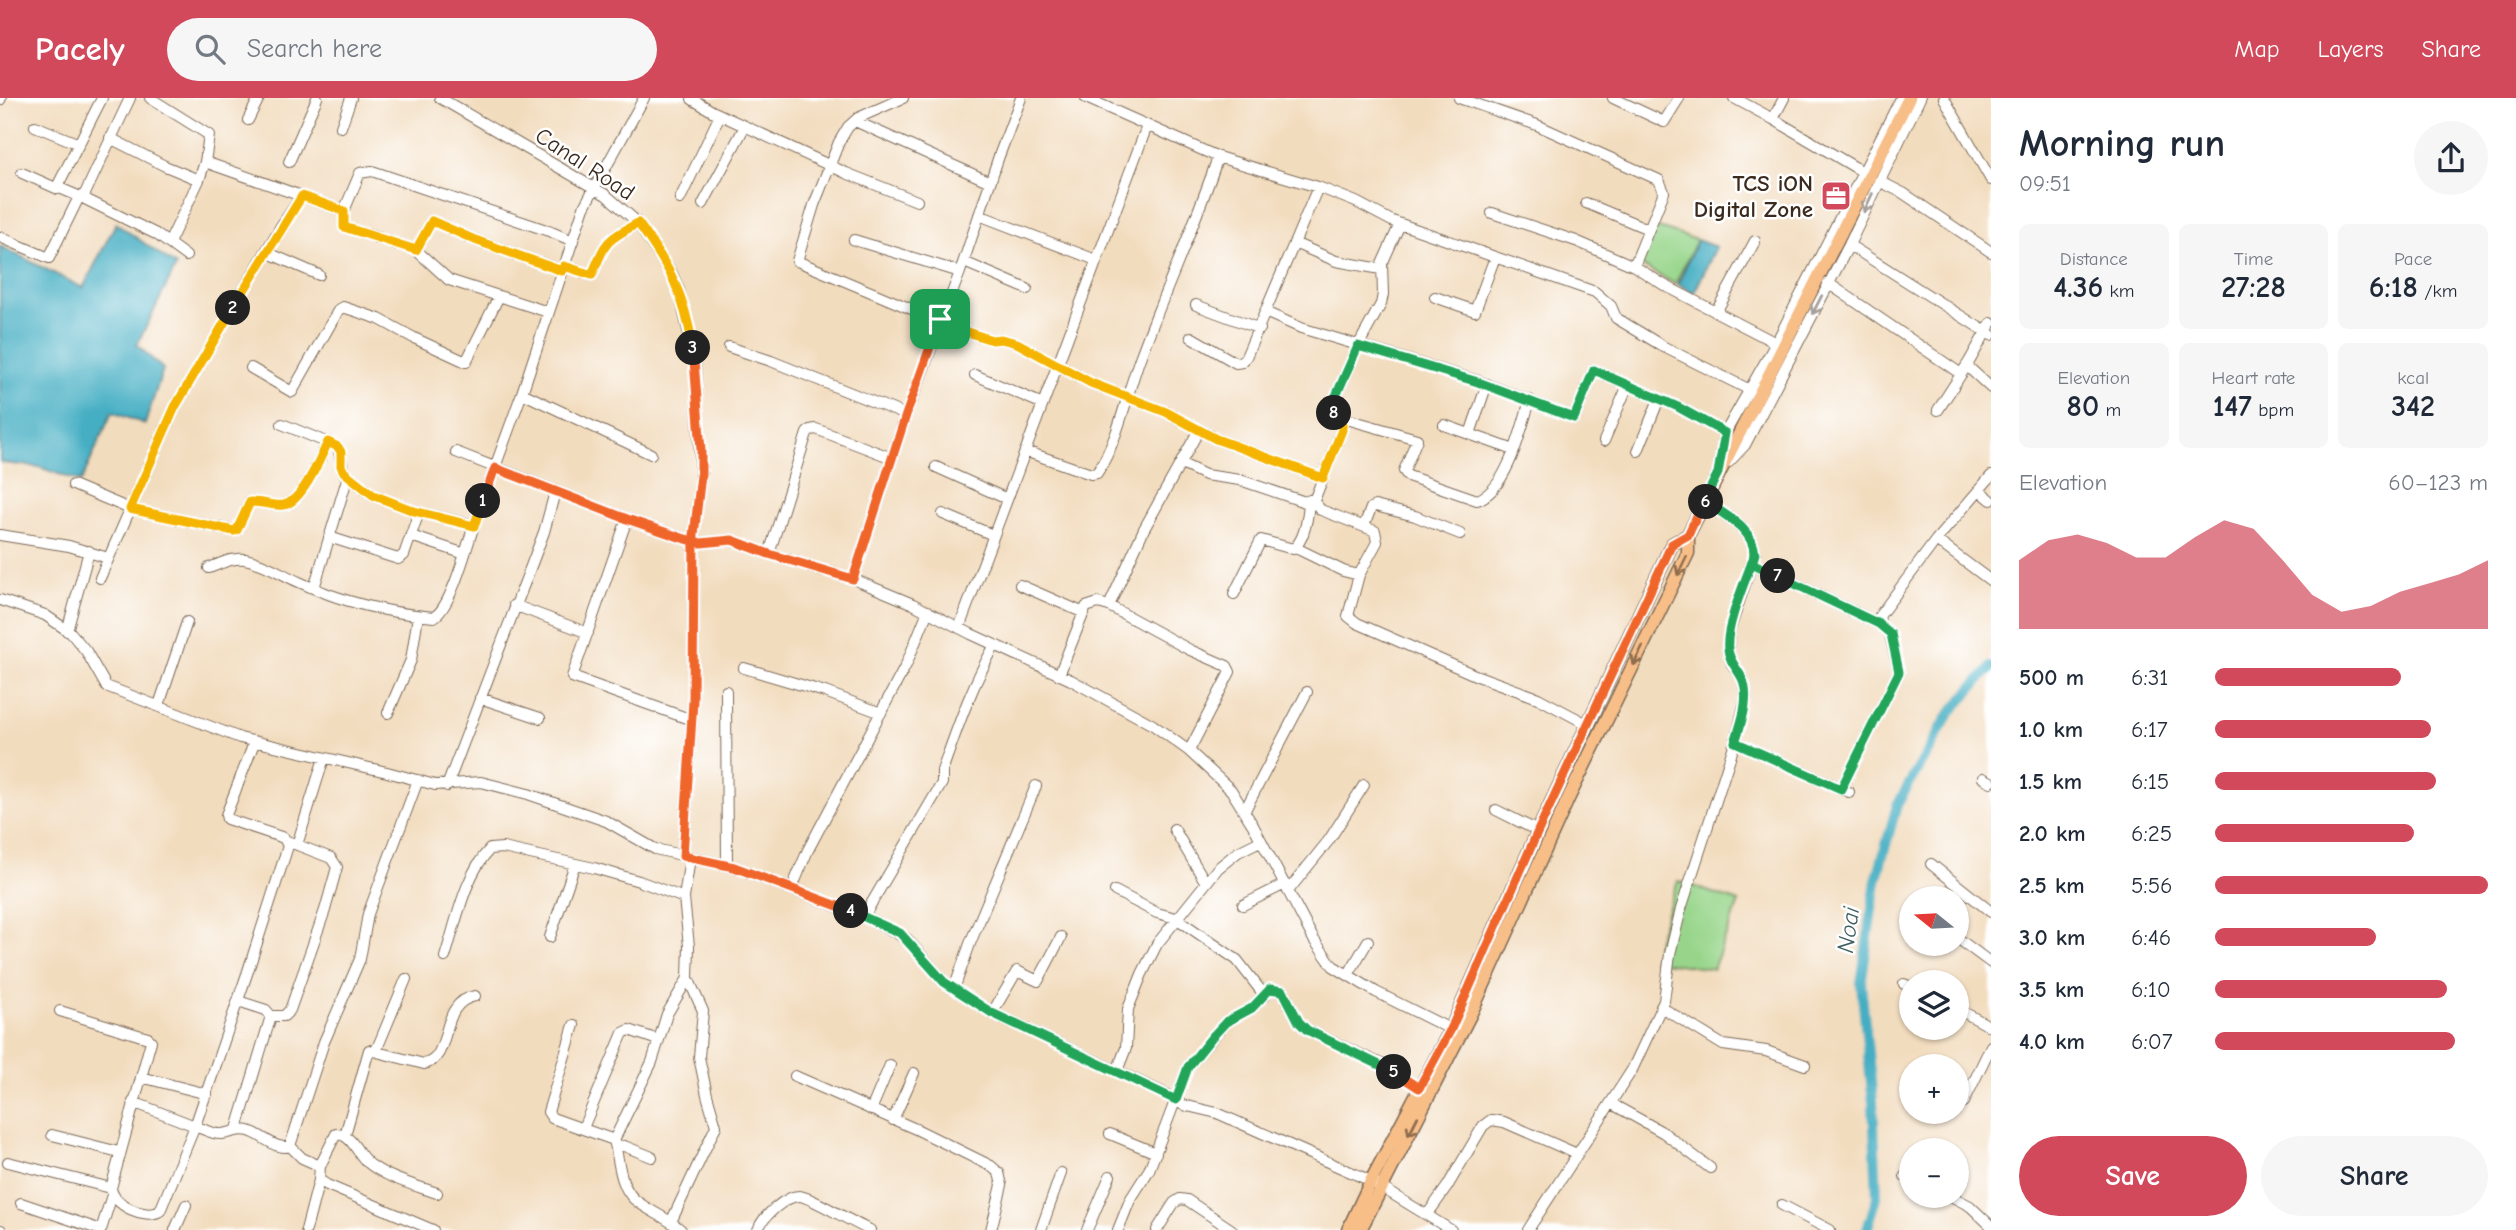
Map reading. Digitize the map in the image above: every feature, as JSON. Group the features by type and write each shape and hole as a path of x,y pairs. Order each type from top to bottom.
{"main road":[{"path":"1348,1230 1376,1184 1455,1032 1688,553 1688,535 1718,473 1730,436 1909,98"},
{"path":"1360,1230 1376,1184 1419,1088 1455,1032 1538,831 1587,724 1672,544 1688,535"}],"street":[{"path":"58,189 102,98"},
{"path":"0,237 49,258 130,98"},
{"path":"149,98 209,135 199,180 169,243"},
{"path":"248,120 259,98"},
{"path":"289,162 317,98"},
{"path":"341,127 351,98"},
{"name":"Canal Road","path":"440,98 595,185 638,223 676,282 691,340 701,450 695,541 692,720 684,898 689,946 688,978"},
{"path":"209,568 234,559 245,559 271,567 314,588 396,614 434,617 440,614 465,554 563,269 595,185 644,98"},
{"path":"684,98 692,98 720,115 917,201"},
{"path":"903,98 883,105 848,127 814,205 797,261 964,331 992,340 1017,343 1091,383 1166,412 1216,439 1323,478"},
{"path":"853,579 906,415 940,319 962,267 1021,98"},
{"path":"1086,98 1218,157 1318,187 1400,224 1595,292 1611,306 1616,318 1664,347 1750,390"},
{"path":"1461,98 1537,125 1658,180 1664,192 1634,266"},
{"path":"1614,98 1625,100 1664,122 1679,98"},
{"path":"1734,98 1863,172"},
{"path":"1773,119 1784,98"},
{"path":"1265,312 1301,328 1486,384 1574,418 1592,370 1659,399 1730,436 1750,390 1901,98"},
{"path":"1718,473 1745,445 1849,245 1920,98"},
{"path":"1944,98 1991,180"},
{"path":"680,199 720,115"},
{"path":"855,121 990,182"},
{"path":"34,126 79,144"},
{"path":"704,204 745,126"},
{"path":"959,628 1147,126"},
{"path":"110,138 199,180"},
{"path":"1025,451 1095,474 1108,456 1127,398 1218,157"},
{"path":"205,162 344,211"},
{"path":"548,312 449,280 416,250 344,227 344,211 360,173 372,171 573,241"},
{"path":"22,173 156,233 186,256"},
{"path":"1879,181 1903,193 1991,252"},
{"path":"1191,337 1236,363 1242,362 1260,329 1318,187"},
{"path":"100,579 175,407 302,196"},
{"path":"1586,203 1648,229"},
{"path":"1492,213 1576,241 1634,266 1776,343"},
{"path":"979,215 1096,260"},
{"path":"416,250 432,221 475,240 563,269 592,275 611,238 638,223"},
{"path":"1296,548 1311,501 1342,430 1342,424 1332,405 1358,346 1381,304 1383,259 1400,224"},
{"path":"854,240 962,267 1027,289"},
{"path":"1716,312 1755,241"},
{"path":"1294,243 1336,261 1381,269"},
{"path":"1849,245 1990,330 1938,410"},
{"path":"266,252 319,275"},
{"path":"1435,297 1475,311 1495,257"},
{"path":"1828,283 1991,388"},
{"path":"251,368 292,392 339,309 343,307 379,319 466,362 499,296"},
{"path":"1196,305 1260,329"},
{"path":"729,347 906,415"},
{"path":"975,375 1043,404"},
{"path":"1470,434 1486,384"},
{"path":"1604,441 1628,385"},
{"path":"522,393 651,454"},
{"path":"1638,450 1659,399"},
{"path":"1336,416 1417,439 1404,471 1408,476 1477,500 1483,498 1495,485 1514,450 1530,400"},
{"path":"282,424 338,447 341,452 341,466 348,476 373,495 419,512 474,526"},
{"path":"1444,425 1514,450"},
{"path":"769,554 810,429 892,458"},
{"path":"1109,606 1144,529 1199,430"},
{"path":"72,485 130,509 234,531 237,530 250,502 283,506 300,494 328,442"},
{"path":"456,453 627,519 695,541 732,540 853,579 928,611 1059,675 1153,725 1189,751 1231,790 1245,810 1314,940 1333,966 1376,992 1455,1032"},
{"path":"1182,464 1205,475 1240,480 1283,495 1311,501 1321,510 1375,531 1377,542 1359,575 1348,617 1475,675 1538,698 1587,724"},
{"path":"936,467 1007,499"},
{"path":"314,588 348,476"},
{"path":"1879,624 1880,615 1936,540 1991,476"},
{"path":"1979,490 1991,500"},
{"path":"447,786 544,532 555,492"},
{"path":"1528,1230 1612,1104 1632,1070 1661,1007 1681,909 1735,742 1746,697 1743,679 1732,664 1728,650 1729,632 1755,554 1754,543 1731,519 1704,501"},
{"path":"1364,526 1371,508 1375,506 1415,516 1460,534"},
{"path":"329,537 398,559 404,555 419,512"},
{"path":"943,514 993,535"},
{"path":"627,519 572,677 692,720"},
{"path":"0,535 89,551 108,558"},
{"path":"411,536 465,554"},
{"path":"1234,594 1261,540 1296,548 1343,571 1359,575"},
{"path":"1936,540 1991,581"},
{"path":"67,631 89,551"},
{"path":"1735,742 1845,791 1899,672 1891,634 1879,624 1752,563"},
{"path":"1020,585 1084,613"},
{"path":"0,600 45,615 67,631 80,643 106,686 254,743 447,786 481,782 528,794 606,821 655,849 721,864 864,916 907,939 954,989 992,1013 1183,1105 1217,1113 1376,1184 1451,1230"},
{"path":"1059,675 1084,613 1091,603 1109,606 1229,668 1230,672 1189,751"},
{"path":"514,605 587,633"},
{"path":"792,888 808,850 906,665 928,611"},
{"path":"388,713 411,660 418,616"},
{"path":"159,705 187,622"},
{"path":"864,916 942,783 942,771 966,701 995,645"},
{"path":"744,668 825,692 881,713"},
{"path":"721,864 726,691"},
{"path":"1245,810 1307,692"},
{"path":"481,698 540,718"},
{"path":"254,743 226,815 227,819 331,858 335,862 336,873 326,910 290,1010 284,1016 271,1016"},
{"path":"111,1191 115,1200 145,1214 152,1216 160,1211 195,1126 288,846 292,843 324,758"},
{"path":"290,1146 324,1042 360,959 368,914 418,780"},
{"path":"1243,905 1287,887 1329,839 1364,785"},
{"path":"954,989 971,941 1036,786"},
{"path":"1496,810 1538,831"},
{"path":"1174,829 1206,883"},
{"path":"1117,1071 1126,1048 1128,1009 1157,944 1218,868 1238,852 1260,841"},
{"path":"445,957 472,875 480,859 490,849 503,848 575,864 639,881 684,898"},
{"path":"550,937 575,864"},
{"path":"1931,864 1991,912"},
{"path":"1115,891 1157,913 1176,918 1237,960 1265,996"},
{"path":"992,1013 1017,971 1038,981 1061,937"},
{"path":"1348,975 1368,941"},
{"path":"1969,947 1991,963"},
{"path":"681,1230 633,1198 627,1191 615,1143 652,1062 667,1014 688,978"},
{"path":"671,1222 716,1126 699,1057 704,1011 688,978"},
{"path":"376,1051 406,979"},
{"path":"1118,1230 1130,1200 1149,1170 1188,1067 1226,1022 1252,1008 1270,989 1283,991 1299,1022 1307,1030 1383,1065 1419,1088"},
{"path":"345,1135 369,1050 424,1064 431,1062 437,1056 454,1009 466,998 475,996"},
{"path":"238,1000 267,1010 271,1016"},
{"path":"1661,1007 1723,1045 1766,1051 1805,1065"},
{"path":"21,1203 101,1230 119,1152 152,1046 148,1038 60,1011"},
{"path":"1969,1015 1991,1027"},
{"path":"237,1129 271,1016"},
{"path":"574,1025 548,1112 552,1118 652,1157"},
{"path":"583,1128 624,1033 628,1030 658,1040"},
{"path":"1969,1092 1991,1046"},
{"path":"871,1110 890,1065"},
{"path":"893,1120 914,1073"},
{"path":"795,1076 991,1166 999,1173 1002,1185 991,1230"},
{"path":"141,1077 206,1094"},
{"path":"133,1102 215,1134 237,1129 251,1132 282,1147 290,1146"},
{"path":"1612,1104 1664,1133 1710,1168"},
{"path":"1427,1215 1483,1126 1491,1120 1504,1122 1577,1154"},
{"path":"306,1230 320,1166 336,1134 345,1135 373,1167 437,1194"},
{"path":"1110,1134 1156,1153"},
{"path":"52,1135 119,1152"},
{"path":"290,1146 302,1158 320,1166"},
{"path":"8,1162 111,1191"},
{"path":"1041,1230 1061,1173"},
{"path":"1087,1230 1110,1177"},
{"path":"319,1180 341,1192 433,1230"},
{"path":"758,1230 766,1215 783,1201 799,1196 810,1199 850,1223 870,1230"},
{"path":"1157,1230 1174,1203 1180,1199 1187,1200 1232,1230"},
{"path":"175,1230 186,1205"},
{"path":"1782,1205 1830,1230"},
{"path":"1969,1205 1991,1225"}],"green space":[{"path":"1652,226 1697,240 1675,284 1638,264"},
{"path":"1678,881 1739,902 1713,969 1654,961 1658,938"}],"water":[{"path":"116,223 176,266 137,345 163,369 145,424 112,412 81,482 39,467 3,463 0,461 0,246 83,288"},
{"path":"1697,240 1716,247 1694,293 1678,284"}],"waterway":[{"name":"Noai","path":"1867,1230 1877,1197 1873,1102 1861,984 1876,881 1897,805 1948,716 1991,667"}],"place":[{"name":"TCS iON Digital Zone","path":"1836,196"}],"route":[{"path":"940,319 853,579 732,540 701,543 695,541 682,538 495,468 474,526 414,511 364,490 344,472 341,452 335,444 328,442 300,494 283,506 250,502 237,530 130,509 175,407 281,226 302,196 344,211 344,227 416,250 432,221 475,240 562,271 564,266 592,275 611,238 638,223 672,274 679,290 695,362 701,475 694,535 695,541 693,701 683,856 734,867 900,933 944,982 992,1013 1176,1100 1188,1067 1212,1037 1226,1022 1252,1008 1270,989 1283,991 1299,1022 1307,1030 1383,1065 1419,1088 1451,1029 1538,831 1672,544 1688,535 1704,501 1731,519 1754,543 1755,554 1748,575 1729,632 1728,650 1732,664 1743,679 1746,697 1735,742 1841,789 1899,672 1893,639 1886,629 1854,611 1779,577 1752,563 1755,554 1754,543 1747,534 1731,519 1704,501 1718,473 1725,433 1678,407 1594,370 1574,418 1478,382 1358,346 1332,405 1332,411 1342,424 1342,430 1323,478 1216,439 1166,412 1091,383 1017,343 992,340 964,331 940,319"}]}
